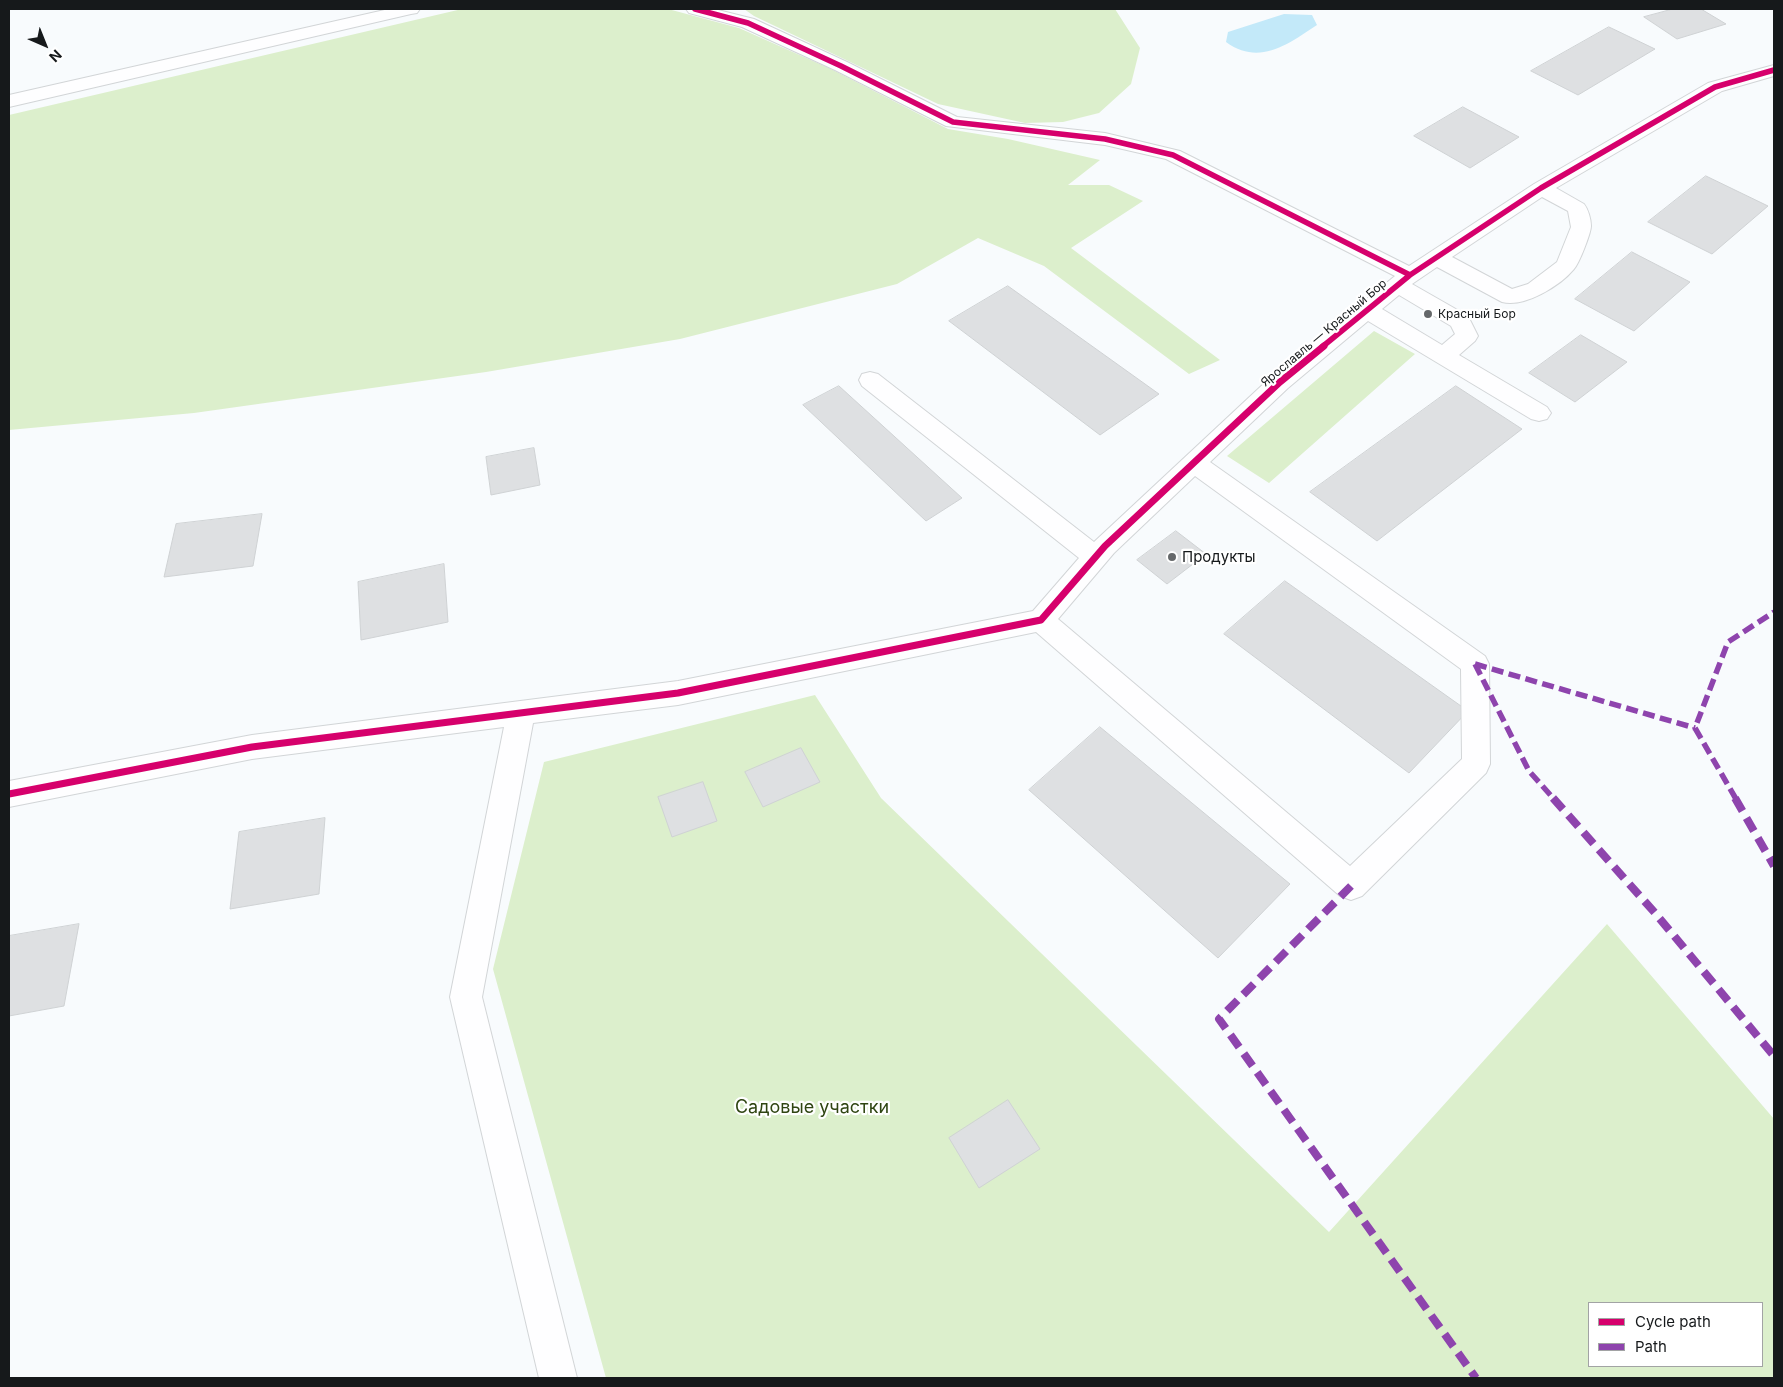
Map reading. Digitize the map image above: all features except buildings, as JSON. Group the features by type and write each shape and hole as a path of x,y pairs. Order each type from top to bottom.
{"street":[{"path":"9,102 411,9"},
{"path":"695,9 748,22 953,122 1105,139 1173,155 1404,280 1460,321 1467,336 1443,356"},
{"name":"Ярославль — Красный Бор","path":"1041,620 1095,557 1194,462 1280,382 1404,280 1541,188 1715,87 1774,70"},
{"path":"1436,257 1510,297 1536,289 1566,265 1581,227 1577,208 1541,188"},
{"path":"1367,310 1539,413"},
{"path":"870,380 1095,557"},
{"path":"9,794 252,747 678,693 1041,620 1351,886 1476,764 1475,664 1194,462"},
{"path":"521,713 466,997 558,1378"}],"green space":[{"path":"462,9 668,9 739,28 831,69 948,129 1008,139 1100,160 1068,185 1109,185 1143,201 1071,248 1220,360 1189,374 1044,266 978,238 897,284 680,339 486,372 194,413 9,430 9,115"},
{"path":"744,9 1115,9 1140,48 1131,84 1099,113 1063,122 1025,123 938,104 754,16"},
{"path":"1374,331 1415,354 1269,483 1227,456"},
{"name":"Садовые участки","path":"815,695 881,798 1329,1232 1607,924 1774,1119 1774,1378 606,1378 493,969 544,762"}],"water":[{"path":"1284,14 1312,15 1317,25 1273,50 1250,52 1238,49 1226,42 1228,32"}],"marked path":[{"path":"1774,612 1728,642 1695,728 1774,866"},
{"path":"1475,664 1529,771 1655,913 1774,1056"},
{"path":"1475,664 1695,728"},
{"path":"1351,886 1219,1019 1476,1378"}],"cycle path":[{"path":"695,9 748,23 841,66 953,122 1105,139 1173,155 1410,275"},
{"path":"9,794 252,747 678,693 1041,620 1105,546 1280,382 1410,275 1541,188 1715,87 1774,70"}],"place":[{"name":"Красный Бор","path":"1428,314"},
{"name":"Продукты","path":"1172,557"}]}
